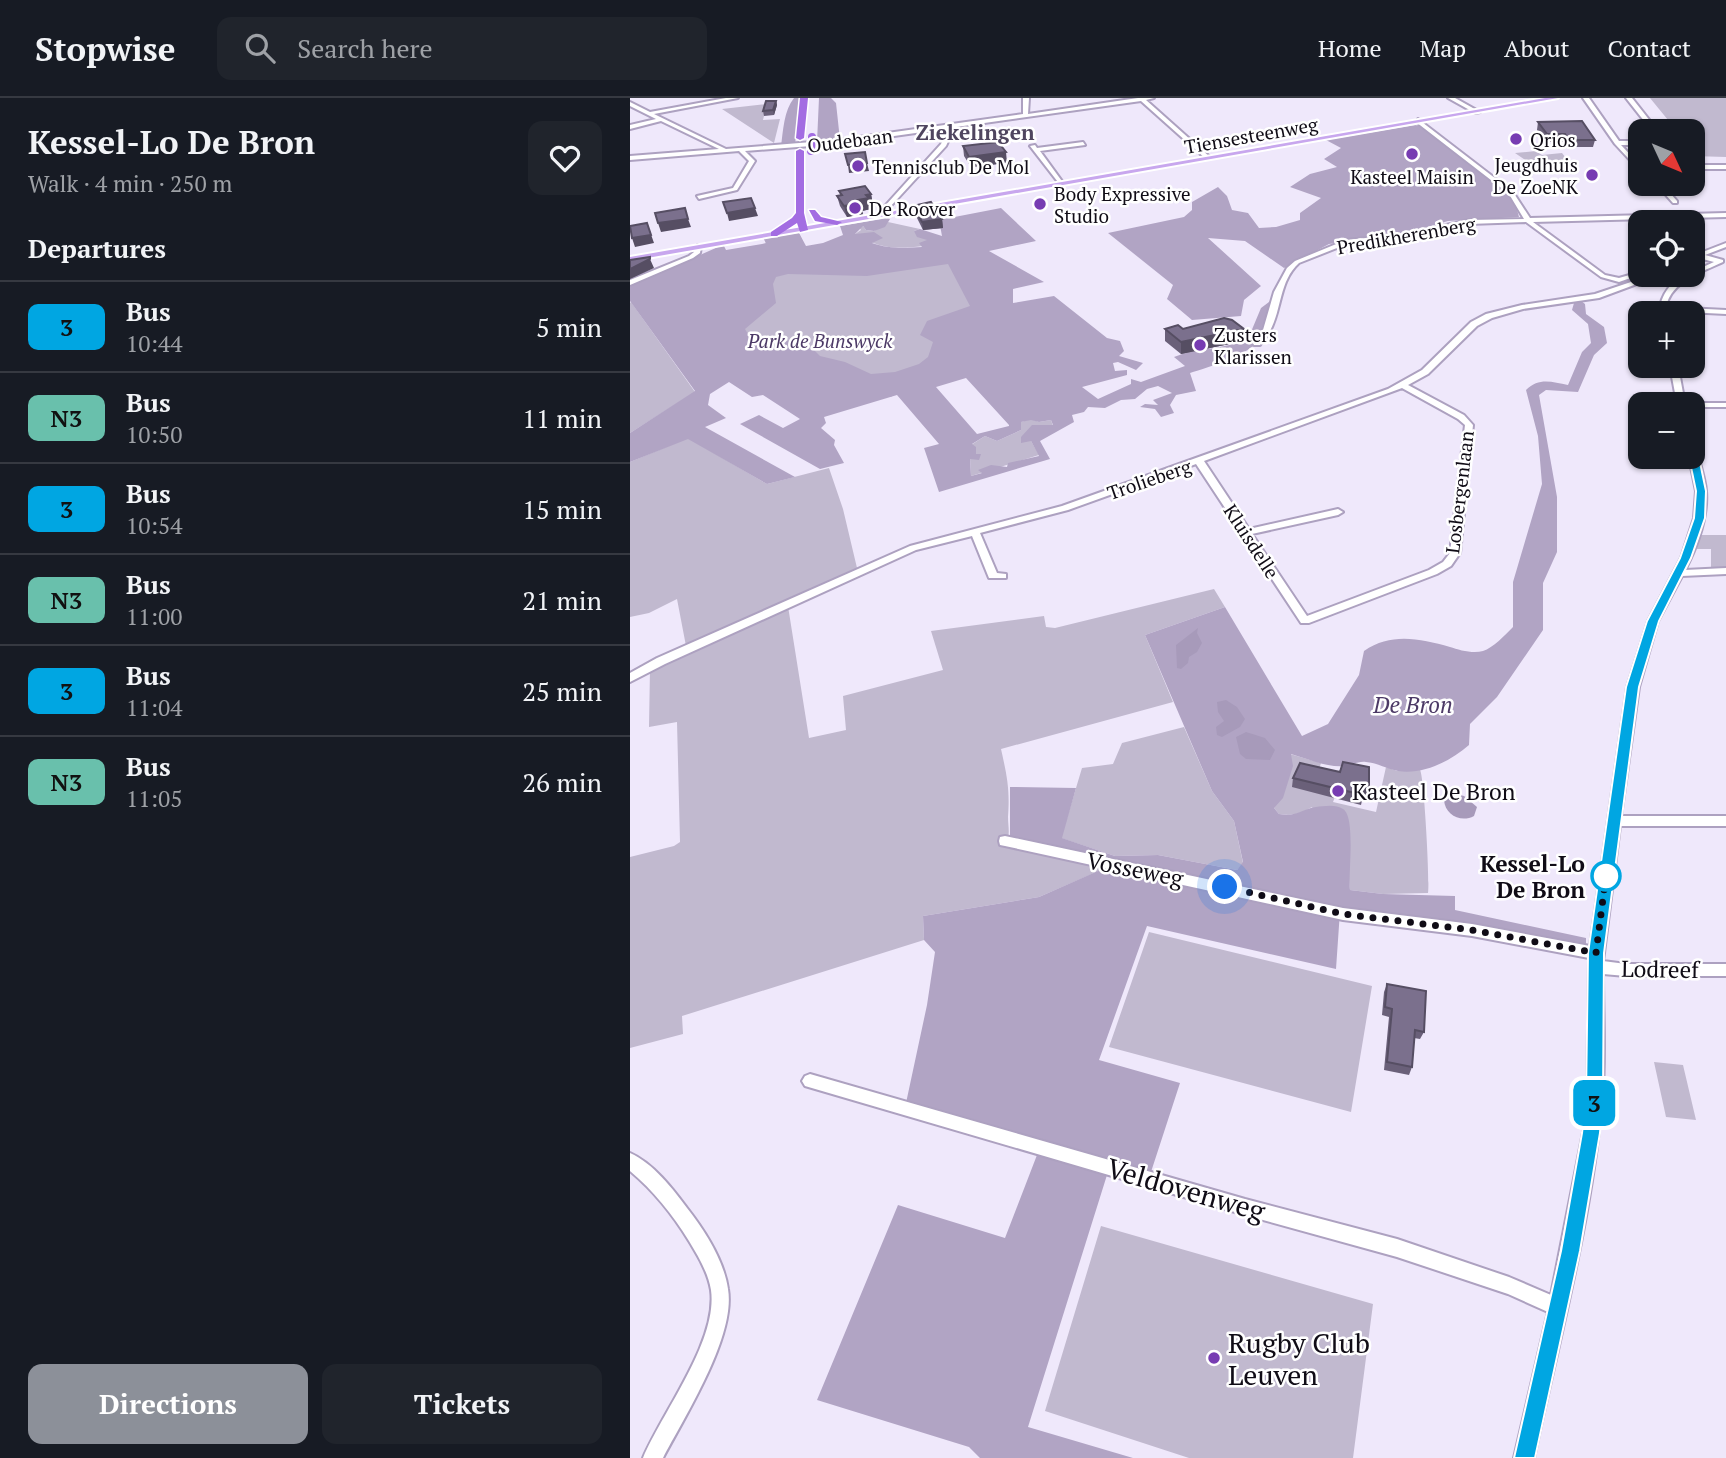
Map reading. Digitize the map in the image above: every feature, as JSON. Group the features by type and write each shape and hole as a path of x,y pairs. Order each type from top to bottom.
{"highway":[{"path":"804,98 800,138 800,213 807,228"},
{"path":"812,116 813,98"},
{"path":"811,163 812,127"},
{"path":"807,228 812,212 812,200"},
{"path":"812,212 818,219 837,222"},
{"path":"774,234 796,220 800,213"}],"main road":[{"name":"Tiensesteenweg","path":"630,259 1555,98"},
{"name":"Tiensesteenweg","path":"807,228 953,203"}],"street":[{"path":"650,113 689,101 735,98"},
{"path":"1025,117 1026,98"},
{"name":"Oudebaan","path":"630,158 742,151 946,128 1151,98"},
{"path":"1451,98 1478,111"},
{"path":"1586,98 1628,155"},
{"path":"1629,98 1646,119"},
{"path":"1142,99 1208,158"},
{"path":"630,104 724,149 723,152"},
{"path":"630,127 662,120"},
{"path":"1418,121 1511,193 1525,219 1608,279 1628,277"},
{"path":"886,213 886,208 944,145 949,134 946,128"},
{"path":"1617,143 1628,143"},
{"path":"1034,148 1083,144"},
{"path":"1034,148 1060,184"},
{"path":"699,197 735,189 752,161 742,151"},
{"path":"1705,167 1726,167"},
{"path":"1670,196 1675,202"},
{"name":"Predikherenberg","path":"1257,343 1267,330 1286,274 1297,262 1346,242 1405,236 1469,222 1726,215"},
{"path":"1705,254 1726,245"},
{"path":"630,283 695,254 698,247"},
{"path":"1705,259 1724,260"},
{"path":"1663,301 1673,287 1724,260"},
{"name":"Trolieberg","path":"630,678 661,661 902,553 1065,508 1404,386 1439,360 1474,324 1489,316 1522,307 1595,296 1628,285"},
{"path":"1705,312 1726,312"},
{"name":"Losbergenlaan","path":"1305,621 1433,572 1447,564 1455,553 1469,425 1461,416 1404,386"},
{"path":"1705,405 1726,405"},
{"name":"Kluisdelle","path":"1199,461 1305,621"},
{"path":"1524,1458 1558,1307 1591,1133 1595,1098 1595,960 1633,687 1641,653 1653,621 1692,544 1701,506 1698,469"},
{"path":"1247,532 1338,512"},
{"path":"975,532 993,576 1002,576"},
{"path":"1678,573 1726,571"},
{"path":"1614,821 1726,821"},
{"name":"Vosseweg","path":"1005,841 1343,914 1472,930 1595,960"},
{"name":"Lodreef","path":"1595,960 1626,970 1726,970"},
{"name":"Veldovenweg","path":"810,1082 1397,1248 1509,1286 1558,1307"},
{"path":"630,1161 684,1216 703,1247 721,1293 713,1337 653,1458"}],"green space":[{"path":"794,98 800,98 795,145 781,147 786,115"},
{"path":"819,98 831,98 836,103 840,140 817,142"},
{"path":"1650,98 1726,98 1726,157 1705,156 1705,119 1667,119"},
{"path":"767,104 763,120 780,119 774,143 722,109"},
{"path":"1421,126 1503,189 1515,202 1519,217 1448,221 1405,234 1329,244 1284,268 1245,241 1208,238 1261,286 1244,300 1241,316 1192,320 1167,299 1173,285 1108,233 1184,217 1192,210 1192,202 1218,187 1227,196 1232,210 1248,213 1259,228 1276,227 1300,220 1300,213 1321,198 1290,187 1310,174 1337,167 1324,159 1341,148 1326,140"},
{"path":"1536,151 1542,155 1562,153 1572,166 1543,172 1515,153"},
{"path":"1001,208 1036,241 989,251 1044,282 1013,289 1013,303 1054,296 1107,338 1120,341 1124,351 1119,356 1143,363 1136,370 1118,362 1113,363 1115,371 1127,370 1127,375 1082,387 1098,399 1131,384 1131,379 1141,382 1185,366 1174,357 1248,339 1261,308 1273,299 1266,328 1257,343 1249,349 1190,373 1196,391 1176,395 1170,405 1174,413 1161,417 1155,409 1140,407 1145,404 1158,405 1153,400 1172,393 1158,386 1147,389 1135,399 1121,400 1105,408 1088,407 1084,412 1072,415 1074,422 1040,441 1050,459 939,492 924,448 939,444 897,395 824,417 826,423 821,428 835,440 834,445 844,463 820,469 740,424 759,415 783,428 800,419 763,395 752,397 729,382 710,394 708,405 726,418 705,427 795,477 767,484 688,439 630,462 630,433 695,391 630,301 630,286 718,247 724,246 726,250 762,244 766,243 764,239 799,233 806,246 843,235 840,226 888,218 890,219 885,227 874,231 866,230 863,226 855,234 874,232 883,238 872,243 884,246 922,247 919,243 927,240 917,237 914,231 920,229 942,236 939,220","holes":["948,264 970,306 927,321 920,335 933,342 928,357 919,364 895,372 871,374 845,362 820,356 806,342 796,339 762,347 754,345 745,329 776,303 773,284 776,277 788,274 867,276","966,378 1009,426 977,434 936,387","1051,420 1053,425 1032,425 1021,437 1021,443 1031,441 1039,456 1008,463 1007,467 991,465 978,470 982,473 971,476 970,459 979,460 981,454 976,454 976,447 972,444 985,436 997,441 1021,430 1021,422"]},
{"path":"888,222 920,229 914,231 928,240 923,246 896,247 872,243 855,234 861,230 859,227 874,231"},
{"name":"Park de Bunswyck","path":"799,233 805,246 951,259 989,294 891,397 726,376 715,257 767,246 764,239"},
{"name":"De Bron","path":"1581,301 1585,304 1586,314 1604,327 1607,343 1594,355 1578,392 1546,390 1539,395 1557,497 1557,552 1543,583 1543,630 1497,697 1470,724 1469,745 1454,756 1427,769 1407,772 1366,762 1332,766 1291,754 1293,766 1283,798 1274,808 1279,814 1285,815 1323,806 1343,809 1347,814 1350,834 1350,890 1383,894 1455,896 1455,910 1586,938 1586,947 1340,911 1336,969 1147,926 1099,1060 1180,1083 1150,1175 1107,1175 1028,1427 1133,1458 980,1458 969,1447 817,1400 898,1205 1005,1238 1042,1142 906,1103 927,1005 935,952 924,940 923,916 1039,897 1107,867 1010,837 1010,787 1076,788 1062,838 1115,856 1158,855 1237,870 1243,862 1234,821 1212,791 1145,635 1225,607 1302,736 1328,724 1359,675 1364,651 1375,645 1406,639 1475,652 1495,644 1513,627 1513,582 1542,484 1538,436 1526,390 1541,382 1568,385 1582,352 1591,343 1588,324 1572,310 1574,303"},
{"path":"630,303 695,392 630,433"},
{"path":"1031,419 1039,422 1051,420 1053,426 1044,426 1031,441 1039,455 971,476 970,458 976,454 971,445 985,436 997,441 1021,430 1021,422"},
{"path":"688,438 767,484 829,468 843,509 857,568 787,600 809,738 846,730 843,696 943,670 931,631 1044,616 1046,627 1055,628 1214,589 1225,607 1145,635 1173,702 1001,749 1009,798 1009,835 1005,845 1023,851 1108,867 1039,897 923,916 924,940 682,1016 683,1034 630,1048 630,857 674,846 680,842 677,722 649,727 650,669 686,646 677,599 649,613 630,617 630,462"},
{"path":"1700,535 1726,535 1726,568 1711,568 1711,549 1695,549"},
{"path":"1184,727 1212,791 1234,821 1243,863 1237,870 1158,855 1115,856 1061,838 1082,768 1113,764 1122,743"},
{"path":"1290,754 1321,763 1317,776 1335,797 1333,802 1376,812 1386,767 1397,771 1420,770 1426,829 1428,893 1383,894 1350,890 1349,879 1312,807 1288,815 1279,814 1274,808"},
{"path":"1149,932 1372,986 1351,1112 1109,1047"},
{"path":"1654,1062 1683,1065 1696,1120 1666,1117"},
{"name":"Rugby Club Leuven","path":"1101,1226 1373,1304 1353,1458 1189,1458 1045,1411"}],"shaded area":[{"path":"1198,628 1197,633 1202,643 1197,652 1189,657 1188,663 1181,669 1177,668 1176,645"},
{"path":"1226,700 1237,707 1245,719 1240,727 1222,737 1217,735 1216,727 1224,721 1218,712 1217,702"},
{"path":"1246,732 1265,738 1275,750 1270,760 1246,759 1240,754 1236,737"},
{"path":"1456,794 1464,796 1477,807 1474,816 1459,818 1447,810 1444,800"}],"building":[{"path":"766,101 776,101 773,110 763,111"},
{"path":"1582,121 1595,140 1569,140 1565,134 1547,134 1538,122"},
{"path":"998,142 1006,152 969,157 963,146"},
{"path":"865,152 867,163 848,165 845,154"},
{"path":"865,186 871,194 866,195 869,198 858,200 860,203 844,206 837,196 842,195 839,191"},
{"path":"751,198 755,208 727,213 723,202"},
{"path":"931,202 942,219 922,222 913,206"},
{"path":"685,208 688,219 658,223 655,213"},
{"path":"647,223 651,235 632,238 630,226"},
{"path":"650,259 630,269 630,260"},
{"path":"1224,318 1232,320 1244,329 1181,342 1165,329 1178,325 1183,329"},
{"path":"1343,762 1369,767 1369,785 1365,787 1363,795 1293,778 1300,763 1340,772"},
{"path":"1387,984 1426,991 1424,1032 1415,1030 1412,1067 1387,1062 1392,1009 1385,1007"}],"bus line":[{"name":"3","path":"1524,1458 1543,1382 1591,1133 1595,1098 1596,953 1633,687 1641,653 1653,621 1692,544 1701,506 1698,469"}],"place":[{"name":"Qrios","path":"1516,139"},
{"name":"Kasteel Maisin","path":"1412,154"},
{"name":"Tennisclub De Mol","path":"858,166"},
{"name":"Jeugdhuis De ZoeNK","path":"1592,175"},
{"name":"Body Expressive Studio","path":"1040,204"},
{"name":"De Roover","path":"855,208"},
{"name":"Zusters Klarissen","path":"1200,345"},
{"name":"Kasteel De Bron","path":"1338,791"},
{"name":"Kessel-Lo De Bron","path":"1606,876"},
{"name":"Rugby Club Leuven","path":"1214,1358"}],"district":[{"name":"Ziekelingen","path":"975,132"}],"route":[{"path":"1225,887 1343,914 1472,930 1596,953 1607,867 1606,876"}]}
